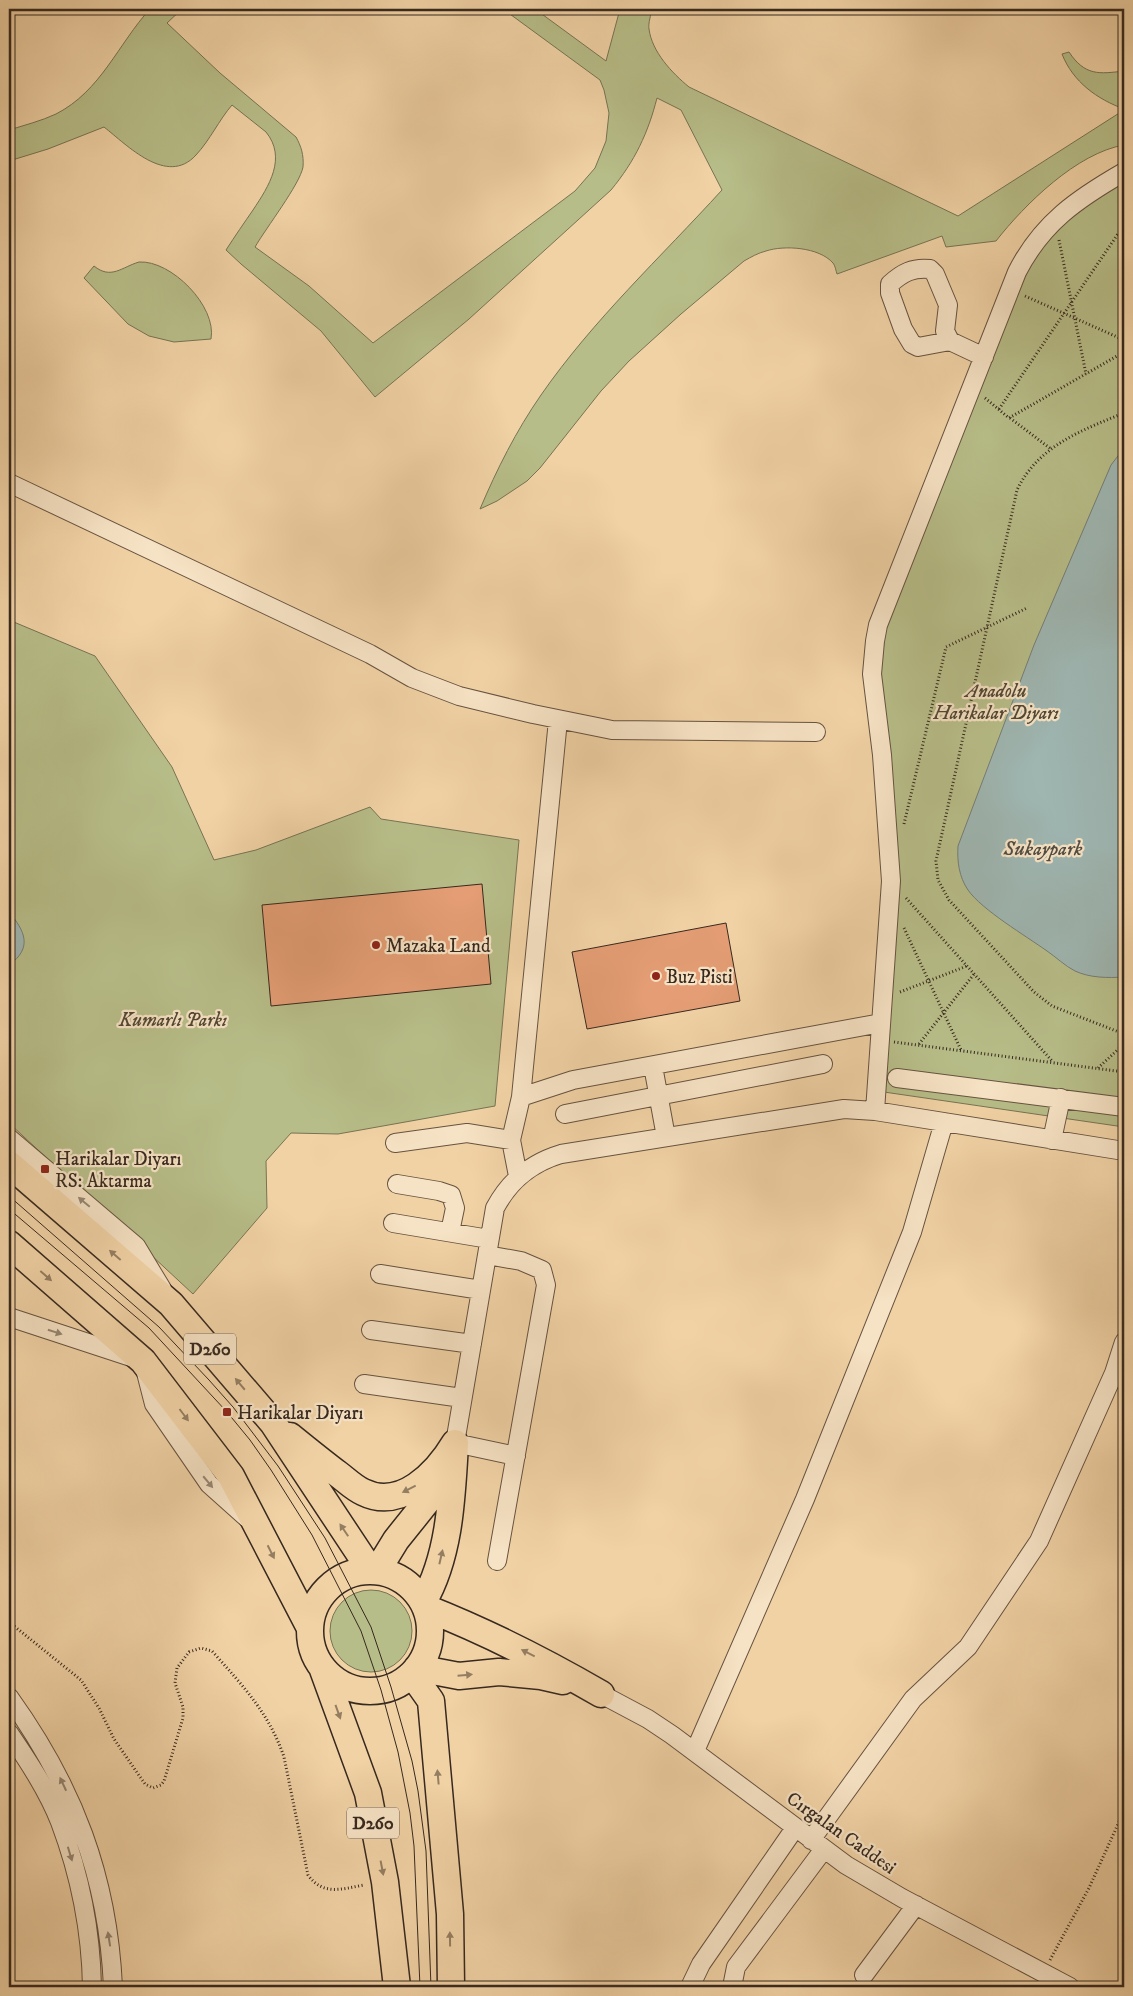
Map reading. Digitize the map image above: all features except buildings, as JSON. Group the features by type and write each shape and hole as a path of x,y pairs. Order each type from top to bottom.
{"highway":[{"name":"D260","path":"9,1164 171,1304 273,1423 374,1571"},
{"path":"9,1244 143,1361 231,1476 310,1628"},
{"path":"273,1423 360,1491 376,1497 395,1496 415,1487 436,1469 455,1443"},
{"path":"374,1571 432,1494 449,1461 455,1443"},
{"path":"425,1605 434,1584 446,1534 455,1443"},
{"path":"374,1571 400,1578 411,1586 425,1605 430,1634 426,1652 415,1671 404,1680 381,1690 362,1691 339,1682 321,1666 311,1641 310,1628 315,1606 328,1588 344,1576 374,1571"},
{"path":"425,1605 520,1650 601,1694"},
{"name":"D260","path":"321,1666 368,1793 385,1882 397,1987"},
{"path":"415,1671 459,1676 499,1672 541,1676 568,1682 601,1694"},
{"path":"415,1671 431,1701 450,1914 451,1987"}],"street":[{"path":"875,1111 891,889 882,755 872,674 874,641 884,609 1010,290 1026,256 1036,240 1055,220 1077,202 1124,172"},
{"path":"950,341 945,331 948,305 935,274 930,268 902,273 890,284 890,293 903,329 912,344 918,347 950,341 984,357"},
{"path":"9,483 370,654 391,667 435,688 467,698 558,720 612,730 816,732"},
{"path":"518,1176 511,1140 521,1097 558,720"},
{"path":"521,1097 573,1080 880,1031"},
{"path":"565,1114 823,1064"},
{"path":"653,1066 666,1137"},
{"path":"897,1078 1124,1107"},
{"path":"1052,1140 1061,1098"},
{"path":"516,1456 455,1443 494,1208 509,1185 538,1162 561,1154 844,1109 875,1111 1124,1151"},
{"path":"696,1751 808,1490 912,1232 944,1122"},
{"path":"395,1142 467,1133 511,1140"},
{"path":"9,1138 136,1246 171,1304"},
{"path":"397,1184 439,1190 451,1195 455,1208 450,1232"},
{"path":"392,1223 450,1232 542,1270 546,1285 497,1561"},
{"path":"380,1274 481,1290"},
{"path":"9,1317 143,1361"},
{"path":"371,1330 472,1344"},
{"path":"732,1987 736,1967 913,1699 968,1647 1039,1541 1114,1373 1124,1342"},
{"path":"364,1384 462,1398"},
{"name":"Cırgalan Caddesi","path":"601,1694 648,1719 696,1751 795,1828 875,1883 1070,1987"},
{"path":"9,1696 38,1738 56,1771 87,1843 101,1891 112,1956 113,1987"},
{"path":"9,1733 30,1764 60,1822 83,1898 91,1956 92,1987"},
{"path":"690,1987 701,1964 795,1828"},
{"path":"864,1975 916,1906"}],"path":[{"path":"1055,220 1086,374"},
{"path":"1051,449 999,409 1124,225"},
{"path":"1010,290 1124,340"},
{"path":"1010,418 1124,352"},
{"path":"1124,413 1081,430 1051,449 1028,470 1017,490 936,851 938,880 949,900 1041,998 1052,1006 1124,1034"},
{"path":"904,825 946,647 1027,608"},
{"path":"891,889 974,974 1053,1062"},
{"path":"891,889 929,981 961,1050"},
{"path":"883,999 966,966"},
{"path":"919,1045 974,974"},
{"path":"880,1031 919,1045 1124,1072"},
{"path":"1098,1068 1124,1044"},
{"path":"9,1622 81,1680 99,1708 114,1739 145,1784 153,1788 161,1785 164,1781 184,1718 183,1707 175,1683 177,1668 189,1652 201,1648 212,1651 260,1707 278,1740 284,1757 306,1869 312,1880 330,1891 385,1882"},
{"path":"1043,1973 1089,1888 1124,1811"}],"green space":[{"path":"150,9 182,9 167,23 220,73 296,137 301,147 303,159 301,175 255,247 309,286 373,343 575,191 595,168 606,141 609,113 600,80 503,9 535,9 606,61 620,9 652,9 649,27 654,46 670,69 689,87 958,216 1124,110 1124,145 1088,158 1070,169 1037,196 996,241 946,247 942,236 837,274 834,264 827,258 801,249 773,249 744,261 629,361 601,391 540,468 527,481 497,501 480,509 515,436 561,367 605,315 722,190 681,110 657,98 640,146 611,190 469,319 375,397 321,331 226,250 265,191 270,182 275,162 272,142 266,132 232,105 201,149 185,164 173,167 160,165 148,160 104,127 48,149 9,161 9,130 56,114 85,93 108,66"},
{"path":"1069,52 1081,66 1093,72 1124,71 1124,109 1095,95 1079,81 1062,54"},
{"name":"Anadolu Harikalar Diyarı","path":"1124,174 1124,1127 877,1091 883,837 866,689 935,473 1025,251"},
{"path":"139,262 152,263 165,269 189,287 207,313 211,326 211,339 174,342 149,336 128,324 84,278 94,266 100,270 111,272"},
{"name":"Kumarlı Parkı","path":"9,620 95,656 172,767 214,860 256,850 370,807 381,819 519,840 495,1106 338,1134 291,1133 266,1161 267,1208 193,1294 9,1123"},
{"path":"371,1590 387,1593 400,1602 409,1615 412,1631 409,1647 400,1660 387,1669 371,1672 355,1669 342,1660 333,1647 330,1631 333,1615 342,1602 355,1593"}],"water":[{"name":"Sukaypark","path":"1124,448 1124,977 1105,977 1087,975 1071,969 983,906 968,890 962,880 958,863 958,846 1034,645 1111,465"},
{"path":"9,912 19,926 24,939 24,946 17,959 9,965"}],"tram line":[{"path":"9,1196 159,1327 209,1380 233,1407 278,1466 325,1538 371,1627 391,1687 412,1761 426,1851 431,1987"},
{"path":"9,1209 149,1328 227,1412 250,1440 312,1535 361,1631 381,1690 398,1752 410,1813 414,1846 420,1987"}],"place":[{"name":"Mazaka Land","path":"376,945"},
{"name":"Buz Pisti","path":"656,976"},
{"name":"Harikalar Diyarı RS: Aktarma","path":"45,1169"},
{"name":"Harikalar Diyarı","path":"227,1412"}]}
